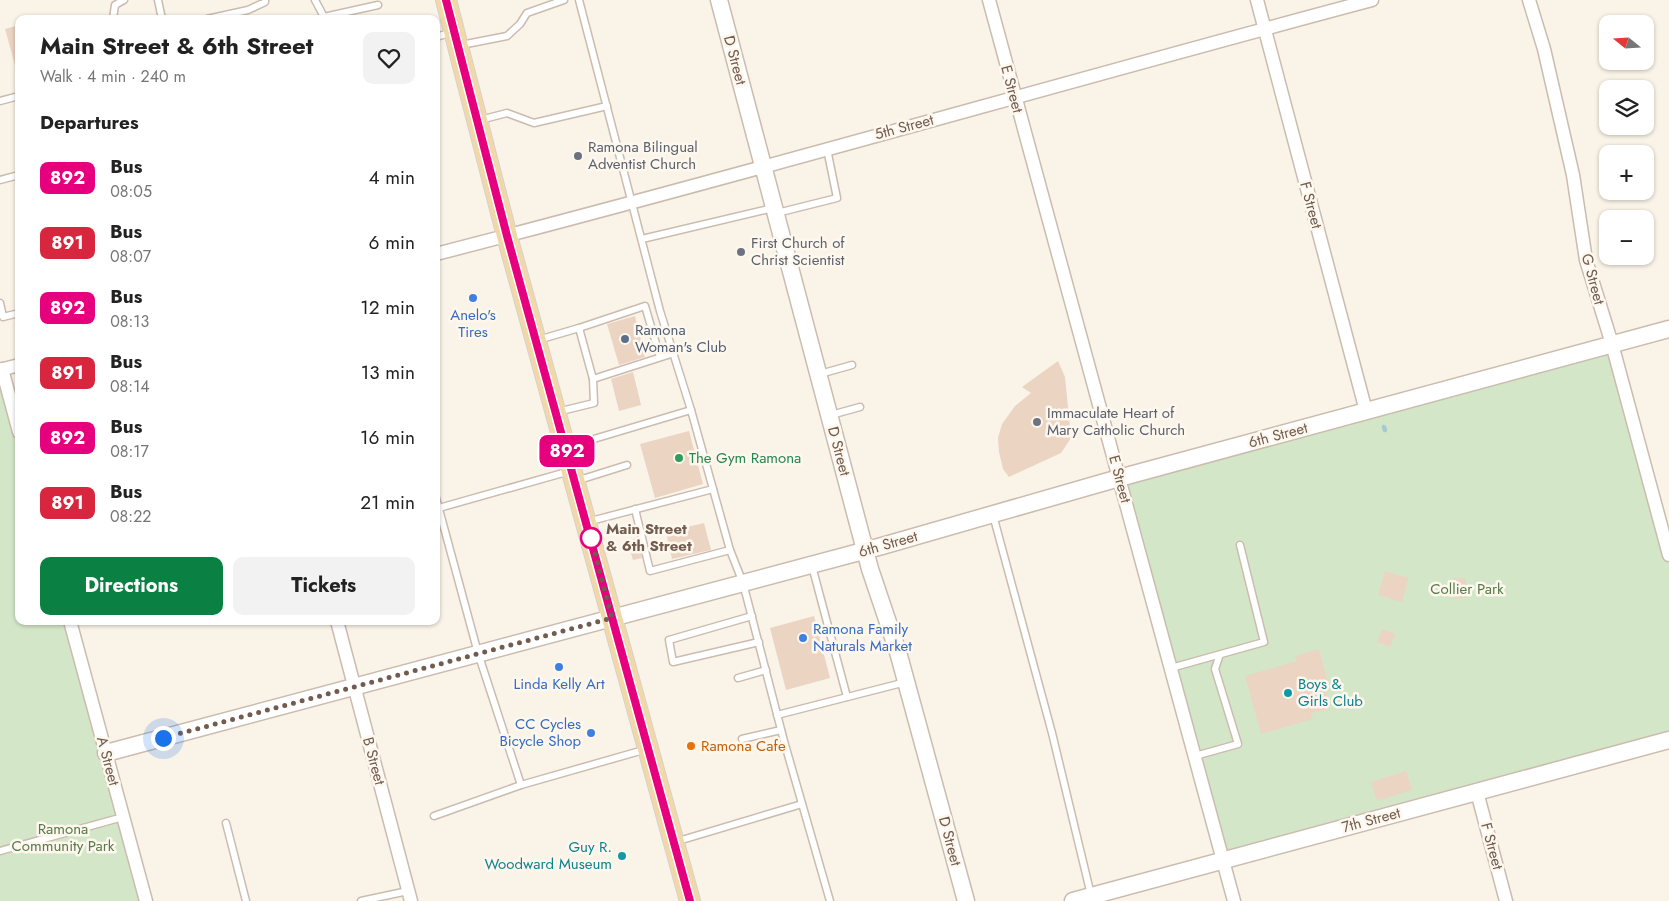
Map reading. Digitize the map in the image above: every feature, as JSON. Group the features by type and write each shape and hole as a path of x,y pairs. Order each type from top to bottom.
{"main road":[{"path":"446,0 449,38 477,121 690,901"}],"street":[{"name":"D Street","path":"719,0 866,550 906,682 966,901"},
{"name":"E Street","path":"990,0 1014,98 1234,901"},
{"name":"F Street","path":"1256,0 1366,411"},
{"name":"5th Street","path":"440,253 633,203 763,165 1372,0"},
{"name":"G Street","path":"1529,0 1544,49 1573,175 1586,260 1612,344 1669,555"},
{"name":"6th Street","path":"106,753 811,565 1119,478 1669,328"},
{"path":"15,366 1,370 15,418"},
{"name":"A Street","path":"71,625 146,901"},
{"name":"B Street","path":"338,625 409,896"},
{"name":"7th Street","path":"1073,901 1669,740"},
{"name":"F Street","path":"1477,792 1506,901"}],"lane":[{"path":"114,15 115,5 124,0"},
{"path":"158,0 161,15"},
{"path":"225,15 248,10 265,2 265,0"},
{"path":"315,0 323,15"},
{"path":"449,38 507,36 520,24 527,13 564,0"},
{"path":"579,0 660,311 691,410 730,550 743,583 777,716 830,901"},
{"path":"333,15 378,5"},
{"path":"0,101 15,97"},
{"path":"477,121 507,113 534,123 607,106"},
{"path":"642,239 837,198 826,148"},
{"path":"0,180 15,176"},
{"path":"0,303 3,317 15,314"},
{"path":"536,341 645,306 660,357"},
{"path":"556,412 594,403 593,379 579,328"},
{"path":"593,379 674,353"},
{"path":"819,375 852,365"},
{"path":"830,415 860,407"},
{"path":"566,447 691,410"},
{"path":"440,508 628,464"},
{"path":"586,522 713,489"},
{"path":"635,509 650,571 730,550"},
{"path":"440,512 478,654 521,785"},
{"path":"993,514 1052,733 1091,896"},
{"path":"1171,668 1218,657 1264,642 1240,545"},
{"path":"811,565 823,602 847,697"},
{"path":"752,616 669,640 673,662 759,642"},
{"path":"1195,756 1238,744 1215,670 1218,657"},
{"path":"738,678 766,670"},
{"path":"777,716 906,682"},
{"path":"742,738 781,730"},
{"path":"434,816 521,785 648,748"},
{"path":"674,842 802,804"},
{"path":"0,851 123,817"},
{"path":"226,823 246,901"},
{"path":"361,901 409,896"}],"green space":[{"name":"Collier Park","path":"1612,344 1669,550 1669,740 1224,860 1120,478"},
{"name":"Ramona Community Park","path":"0,370 15,420 15,625 70,625 145,901 0,901"}],"building":[{"path":"15,26 15,65 5,29"},
{"path":"635,316 645,357 619,365 607,324"},
{"name":"Immaculate Heart of Mary Catholic Church","path":"1058,361 1065,377 1071,438 1061,453 1009,477 1003,469 999,452 998,438 1002,424 1015,406 1031,393 1022,387"},
{"path":"633,372 641,405 619,411 611,379"},
{"path":"689,431 703,484 655,498 640,444"},
{"path":"704,523 711,550 672,559 666,532"},
{"path":"637,538 642,558 633,560 627,541"},
{"path":"1385,571 1408,578 1402,602 1378,595"},
{"path":"1454,578 1466,578 1466,598 1453,598"},
{"path":"814,616 830,678 786,690 770,628"},
{"path":"1382,629 1395,634 1390,647 1377,642"},
{"name":"Boys & Girls Club","path":"1319,649 1328,683 1324,684 1329,702 1324,703 1326,710 1311,713 1313,719 1261,734 1245,676 1297,661 1295,656"},
{"path":"1406,771 1412,790 1377,801 1371,782"}],"bus line":[{"name":"892","path":"446,0 507,236 690,901"}],"place":[{"name":"Ramona Bilingual Adventist Church","path":"578,156"},
{"name":"First Church of Christ Scientist","path":"741,252"},
{"name":"Anelo's Tires","path":"473,298"},
{"name":"Ramona Woman's Club","path":"625,339"},
{"name":"Immaculate Heart of Mary Catholic Church","path":"1037,422"},
{"name":"The Gym Ramona","path":"679,458"},
{"name":"Main Street & 6th Street","path":"591,538"},
{"name":"Ramona Family Naturals Market","path":"803,638"},
{"name":"Linda Kelly Art","path":"559,667"},
{"name":"Boys & Girls Club","path":"1288,693"},
{"name":"CC Cycles Bicycle Shop","path":"591,733"},
{"name":"Ramona Cafe","path":"691,746"},
{"name":"Guy R. Woodward Museum","path":"622,856"}],"route":[{"path":"163,738 612,618 591,538"}]}
